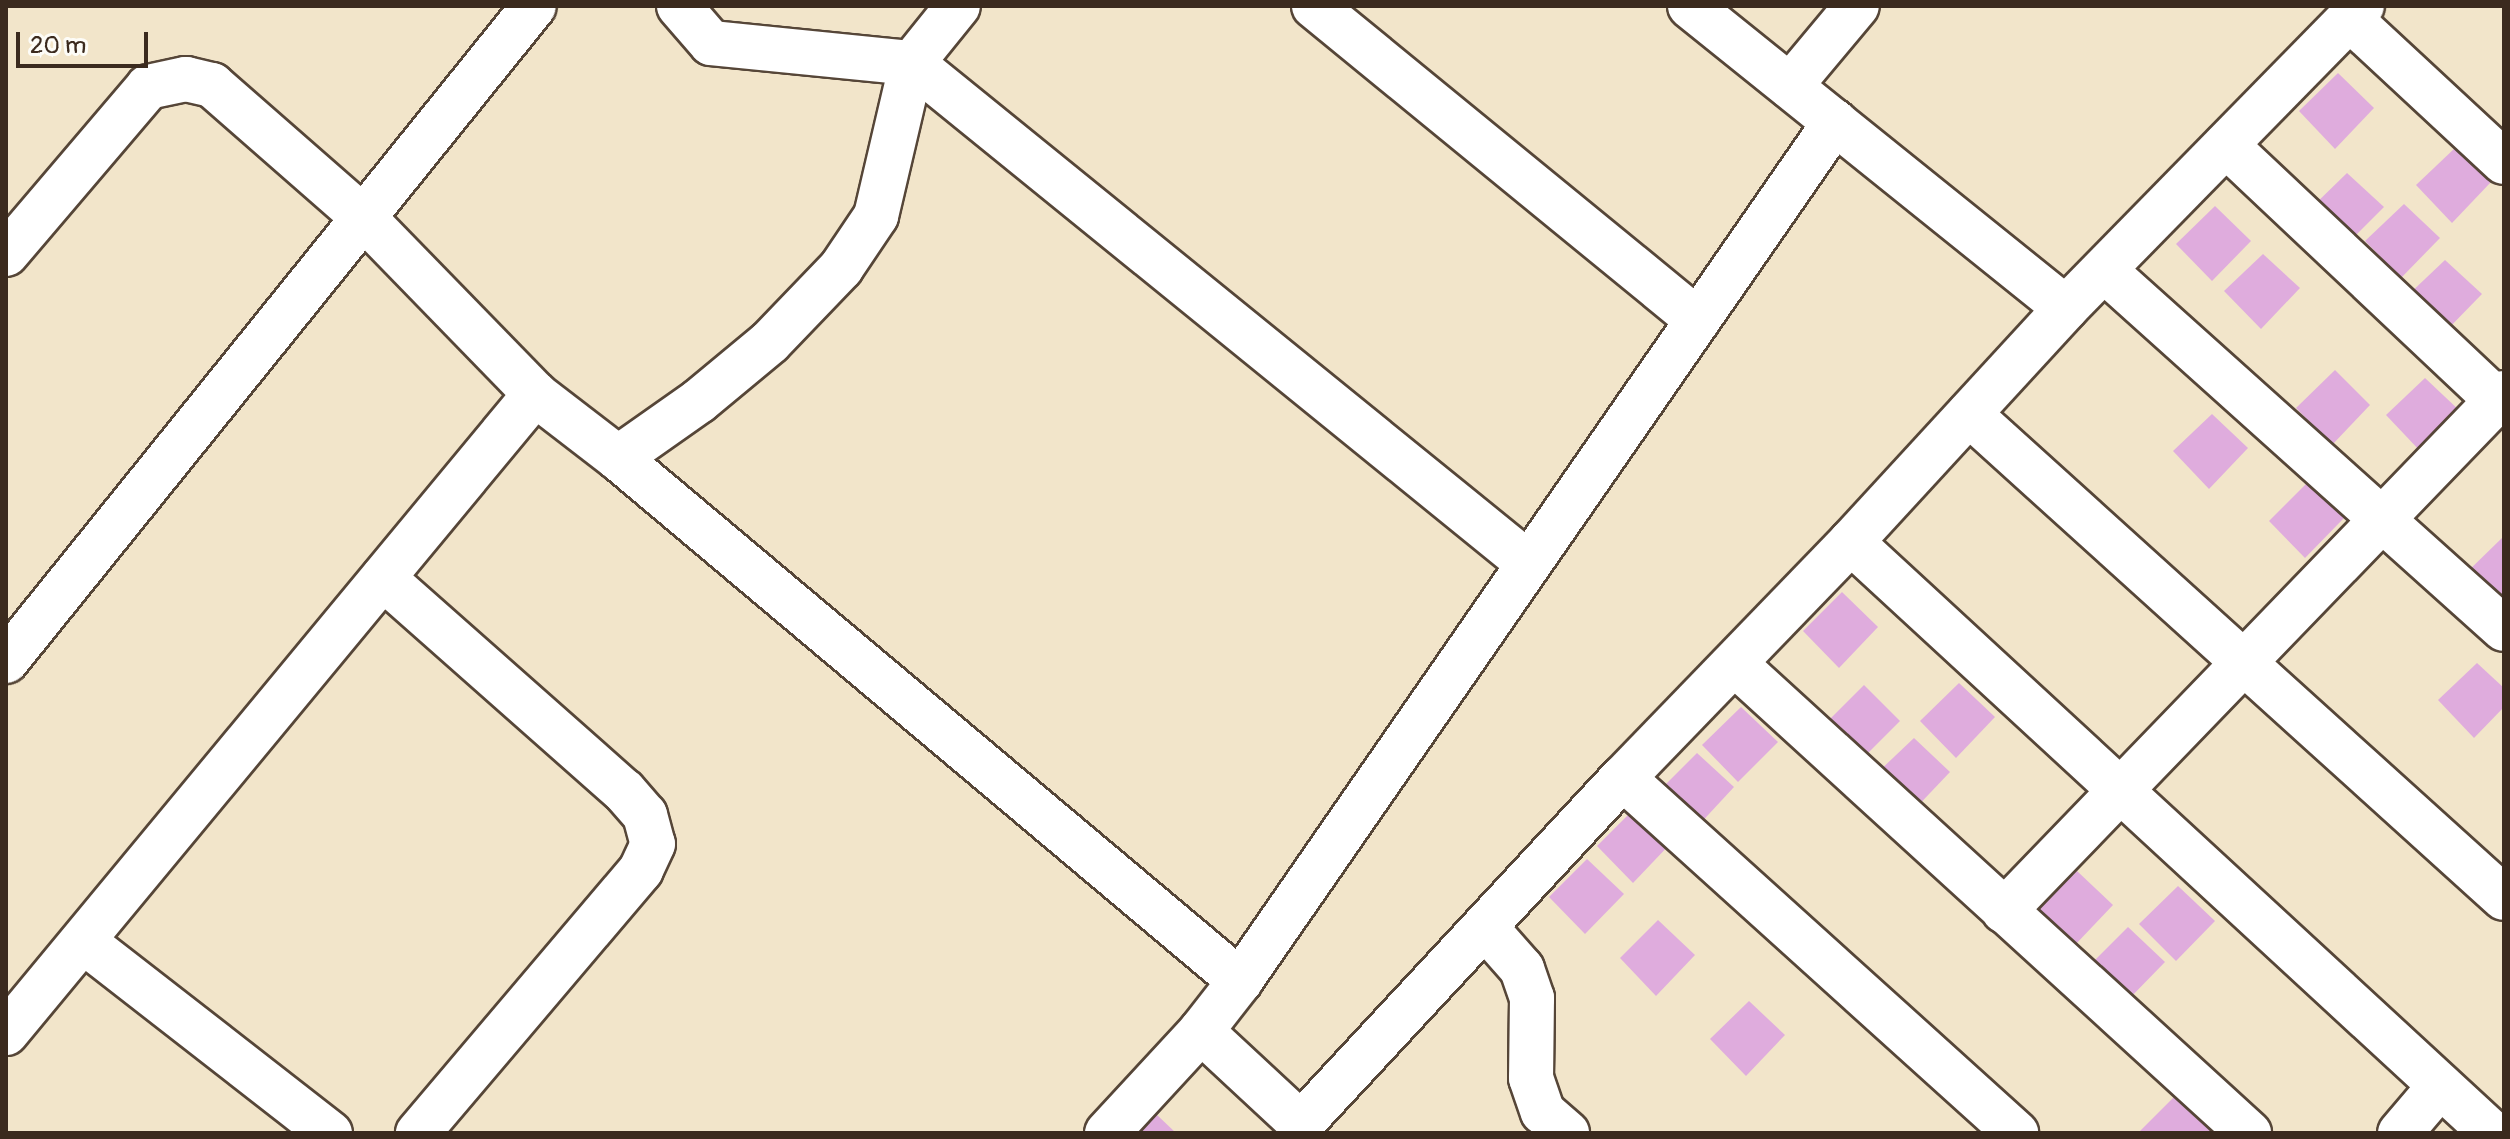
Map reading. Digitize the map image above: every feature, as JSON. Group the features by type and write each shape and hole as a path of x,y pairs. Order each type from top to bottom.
{"street":[{"path":"6,661 534,6"},
{"path":"679,6 711,43 912,63 1528,563"},
{"path":"618,458 699,401 770,342 841,268 876,216 912,63 958,6"},
{"path":"1314,6 1698,320"},
{"path":"1690,6 2066,308"},
{"path":"1790,86 1857,6"},
{"path":"1201,1031 1305,1129 1623,778 1851,542 2066,308 2356,12 2504,162"},
{"path":"6,254 148,87 186,79 212,85 365,219 535,394 618,458 1240,981"},
{"path":"1107,1133 1201,1031 1240,981 1835,122"},
{"path":"2004,911 2500,397 2226,145"},
{"path":"2104,270 2504,629"},
{"path":"6,1033 535,394"},
{"path":"1969,414 2504,898"},
{"path":"1851,542 2492,1133"},
{"path":"383,578 624,791 645,815 653,844 641,870 418,1133"},
{"path":"1735,664 2249,1133"},
{"path":"1623,778 2016,1133"},
{"path":"1485,927 1522,969 1532,998 1531,1078 1543,1112 1567,1133"},
{"path":"83,941 330,1133"},
{"path":"2400,1133 2440,1086"}],"building":[{"path":"2338,73 2374,108 2335,149 2299,111"},
{"path":"2455,148 2491,182 2452,223 2416,185"},
{"path":"2347,173 2384,207 2344,247 2309,210"},
{"path":"2404,204 2440,238 2401,278 2365,241"},
{"path":"2215,206 2251,241 2212,281 2176,244"},
{"path":"2263,254 2300,288 2261,329 2224,291"},
{"path":"2445,260 2482,294 2443,334 2406,297"},
{"path":"2335,370 2370,405 2332,445 2296,408"},
{"path":"2425,378 2461,412 2422,453 2386,415"},
{"path":"2212,414 2248,448 2209,489 2173,451"},
{"path":"2307,483 2344,518 2305,558 2269,521"},
{"path":"2502,538 2504,540 2504,608 2463,576"},
{"path":"1842,592 1878,627 1839,668 1803,631"},
{"path":"2477,663 2504,688 2504,707 2474,738 2438,700"},
{"path":"1959,683 1995,717 1956,758 1920,721"},
{"path":"1864,685 1900,721 1861,760 1825,724"},
{"path":"1741,707 1778,742 1738,782 1702,745"},
{"path":"1914,738 1950,772 1911,813 1875,775"},
{"path":"1697,753 1734,787 1696,828 1659,791"},
{"path":"1635,808 1672,842 1633,883 1597,846"},
{"path":"1587,859 1624,894 1585,934 1549,897"},
{"path":"2077,871 2113,905 2074,946 2038,909"},
{"path":"2178,886 2215,921 2176,961 2139,924"},
{"path":"1658,920 1695,955 1656,996 1620,958"},
{"path":"2128,927 2165,962 2126,1002 2090,965"},
{"path":"1749,1001 1785,1035 1746,1076 1710,1039"},
{"path":"2177,1094 2214,1129 2210,1133 2138,1133"},
{"path":"1156,1114 1176,1133 1140,1133"}]}
